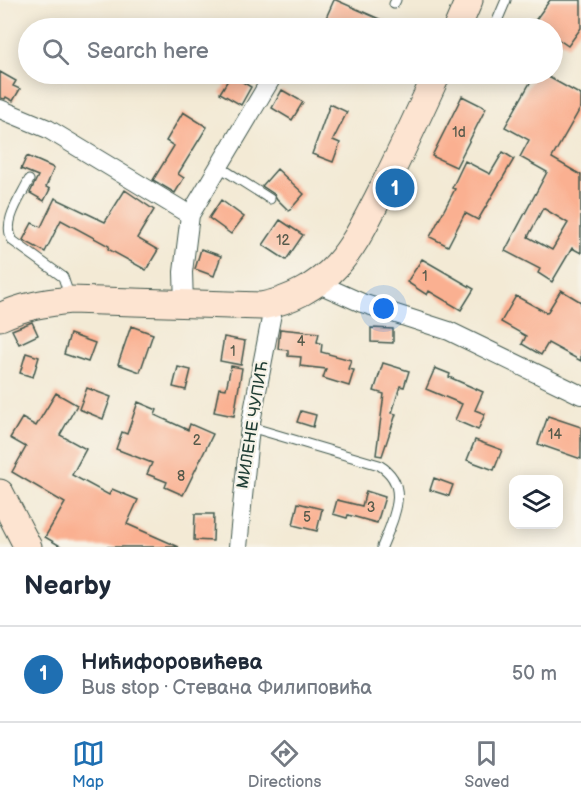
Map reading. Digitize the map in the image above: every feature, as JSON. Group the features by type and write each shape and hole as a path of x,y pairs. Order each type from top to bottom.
{"main road":[{"path":"461,18 469,0"},
{"path":"0,317 39,303 70,300 246,306 274,303 291,297 317,283 336,266 354,243 433,84"},
{"path":"4,508 28,547"}],"street":[{"path":"184,304 183,272 190,215 268,84"},
{"path":"0,109 48,129 190,215"},
{"path":"317,283 362,303 449,331 581,395"},
{"name":"МИЛЕНЕ ЧУПИЋ","path":"238,547 250,428 274,303"}],"lane":[{"path":"498,18 506,0"},
{"path":"218,166 270,199"},
{"path":"29,180 9,223 8,234 13,241 63,277 70,300"},
{"path":"250,428 379,465 387,470 396,483 398,502 382,547"}],"building":[{"path":"336,0 377,18 326,18"},
{"path":"550,0 581,0 581,28 568,46 563,43 563,18 537,18"},
{"path":"0,72 16,81 13,86 20,89 13,101 6,97 5,99 0,98"},
{"path":"226,84 246,84 251,87 241,105 220,93"},
{"path":"529,84 561,84 581,95 581,107 552,158 581,175 581,253 572,248 552,282 538,273 540,269 505,251 547,172 520,157 529,140 505,127","holes":["543,208 568,223 552,250 528,237"]},
{"path":"282,90 303,102 292,120 272,108"},
{"path":"462,96 486,108 456,167 432,156"},
{"path":"330,104 347,112 333,140 340,143 333,162 312,154"},
{"path":"183,112 207,127 178,174 184,178 175,193 153,180 174,146 166,141"},
{"path":"503,152 514,159 478,220 465,213 448,246 430,237 455,189 452,188 465,161 490,174"},
{"path":"27,156 54,168 46,187 50,189 44,201 30,193 38,176 21,169"},
{"path":"277,169 304,194 289,211 274,194 262,186"},
{"path":"125,190 154,210 137,238 158,250 146,270 108,249 109,246 61,220 45,252 23,240 32,223 41,227 55,198 105,222"},
{"path":"221,200 244,217 231,234 209,218"},
{"path":"280,220 303,235 286,260 263,245"},
{"path":"201,249 221,256 214,276 195,269"},
{"path":"422,259 474,289 461,310 429,291 427,295 407,282"},
{"path":"561,290 581,302 581,361 548,343 541,355 522,344 526,336 501,322 516,296 547,313"},
{"path":"32,322 38,335 19,344 12,330"},
{"path":"131,326 153,334 140,372 118,364"},
{"path":"371,328 393,329 393,343 371,342"},
{"path":"280,329 319,333 317,342 322,344 321,352 351,360 348,369 354,370 349,386 323,378 326,369 300,366 301,357 288,356 288,350 278,349"},
{"path":"70,334 95,343 88,362 64,354"},
{"path":"224,337 245,341 241,365 220,361"},
{"path":"26,353 39,357 33,377 20,373"},
{"path":"383,363 409,371 404,387 400,386 392,413 396,414 382,456 376,455 384,394 374,391"},
{"path":"231,366 242,368 234,416 214,412 219,388 226,389"},
{"path":"178,367 191,370 186,390 173,387"},
{"path":"435,368 483,392 475,410 485,414 478,430 455,420 462,404 426,389"},
{"path":"87,388 111,397 103,419 79,409"},
{"path":"56,393 77,405 60,435 86,449 72,475 109,495 112,489 138,500 127,524 179,547 62,547 45,537 65,503 12,472 26,447 10,438 22,418 36,426"},
{"path":"138,402 157,410 155,415 188,430 190,424 213,434 183,495 165,487 167,482 147,474 152,463 116,449 122,432 127,434"},
{"path":"301,411 316,415 313,427 297,422"},
{"path":"548,416 581,427 581,459 538,444"},
{"path":"475,440 502,450 494,470 467,460"},
{"path":"434,478 453,485 449,496 430,490"},
{"path":"366,491 385,497 377,523 348,515 347,518 333,514 337,500 362,506"},
{"path":"298,503 322,509 317,531 293,525"},
{"path":"195,514 214,514 213,541 194,540"}],"place":[{"name":"Нићифоровићева","path":"395,188"}]}
